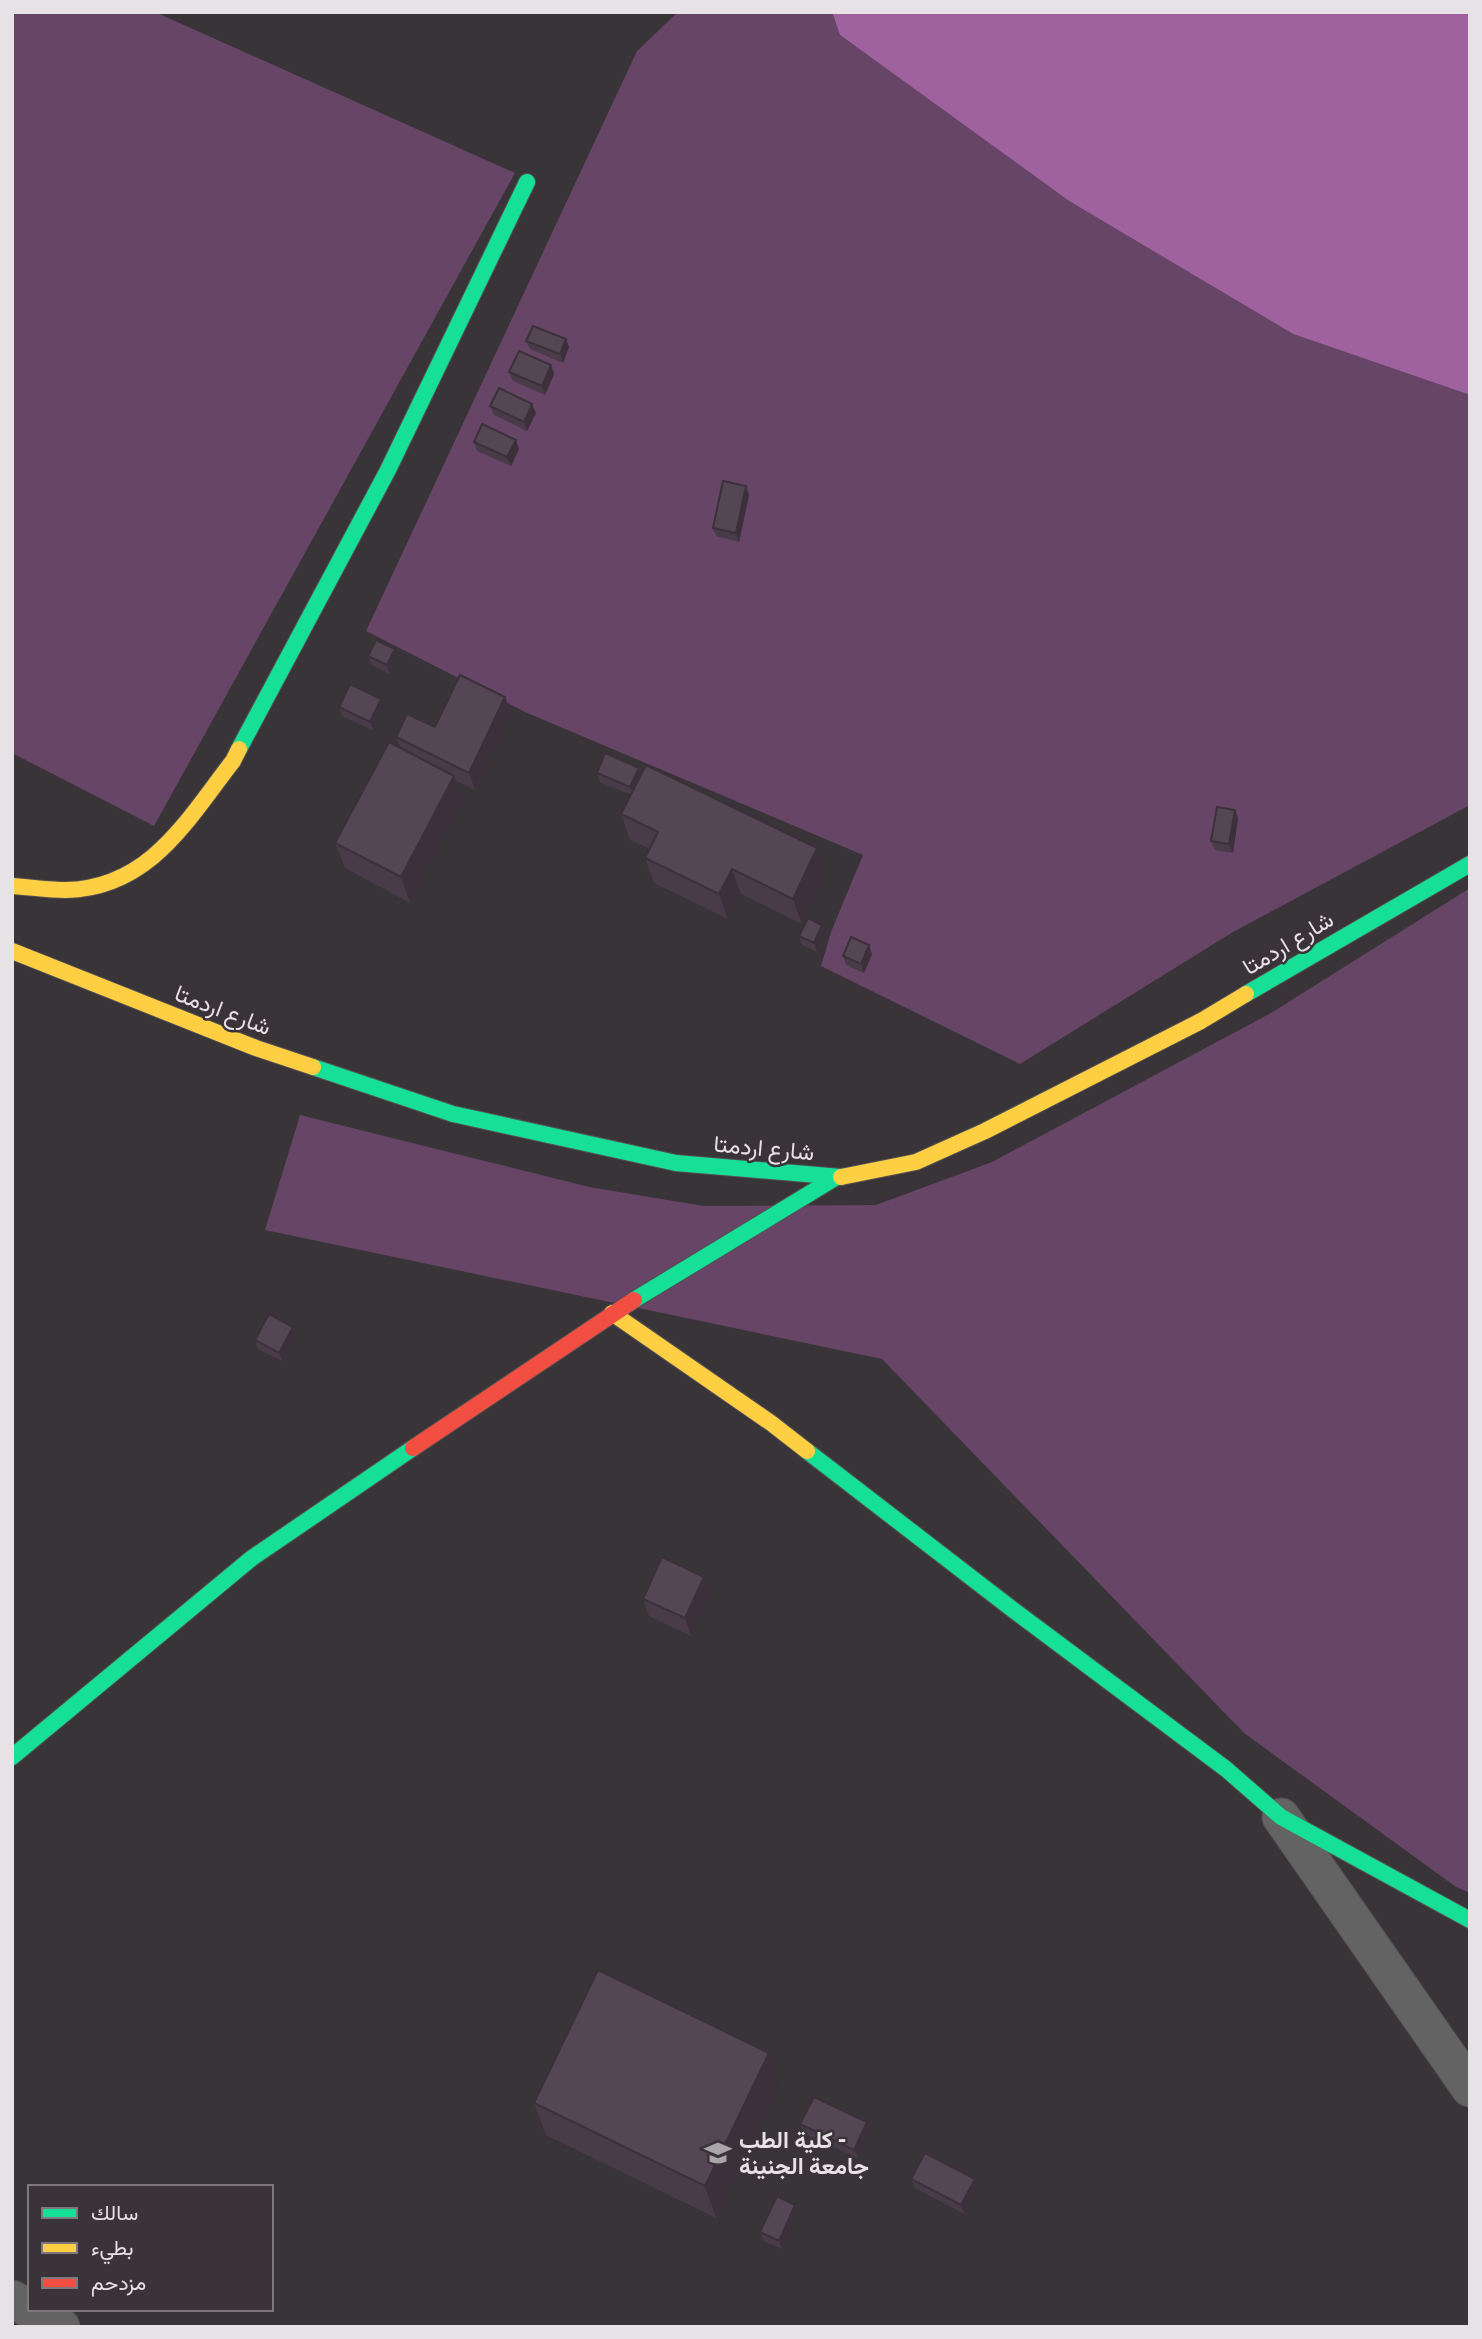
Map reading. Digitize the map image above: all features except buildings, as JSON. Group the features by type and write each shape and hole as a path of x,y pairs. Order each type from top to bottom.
{"street":[{"path":"12,886 67,890 108,882 139,869 166,846 233,761 388,470 527,182"},
{"name":"شارع اردمتا","path":"12,951 256,1048 453,1114 676,1163 835,1178 916,1163 985,1131 1201,1021 1470,864"},
{"path":"12,1757 252,1558 612,1313 835,1178"},
{"path":"612,1313 771,1423 1012,1609 1226,1769 1281,1817 1470,1920"},
{"path":"1281,1817 1470,2088"},
{"path":"12,2299 28,2308"},
{"path":"33,2311 61,2327"}],"shaded area":[{"path":"12,12 155,12 515,173 154,826 12,753"},
{"path":"678,12 832,12 840,35 1069,201 1293,334 1470,395 1470,805 1233,932 1020,1064 821,966 831,932 863,855 525,712 366,631 637,51"},
{"path":"832,12 1470,12 1470,395 1293,334 1069,201 840,35"},
{"path":"1470,888 1470,1893 1456,1887 1244,1733 882,1359 265,1230 300,1115 589,1187 704,1206 876,1205 992,1162 1271,1013"}],"traffic: fast":[{"path":"239,749 388,470 527,182"},
{"path":"1246,994 1470,864"},
{"path":"313,1067 453,1114 676,1163 841,1177"},
{"path":"634,1300 835,1178"},
{"path":"12,1757 252,1558 413,1448"},
{"path":"807,1451 1226,1769 1281,1817 1470,1920"}],"traffic: slow":[{"path":"12,886 66,890 95,886 121,877 144,864 182,827 233,761 239,749"},
{"path":"12,951 256,1048 313,1067"},
{"path":"841,1177 916,1162 985,1131 1201,1021 1246,994"},
{"path":"612,1313 807,1451"}],"traffic: jam":[{"path":"413,1448 634,1300"}],"place":[{"name":"كلية الطب - جامعة الجنينة","path":"718,2153"}]}
